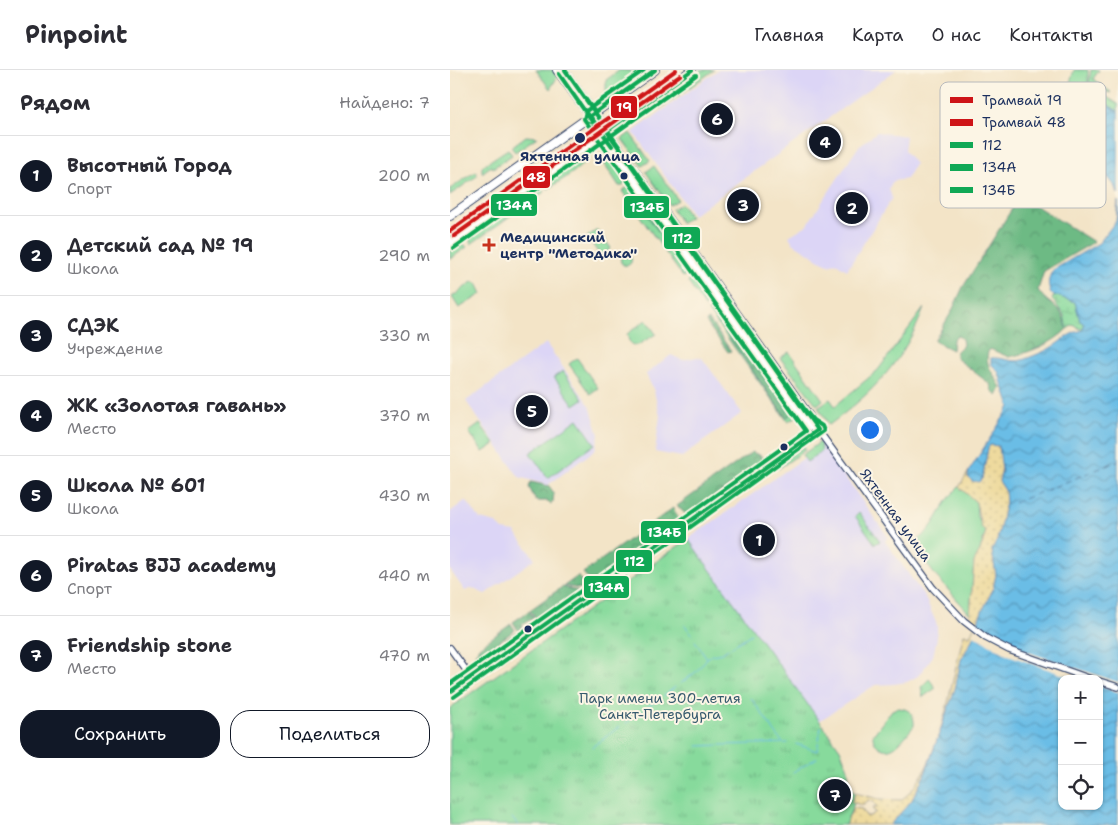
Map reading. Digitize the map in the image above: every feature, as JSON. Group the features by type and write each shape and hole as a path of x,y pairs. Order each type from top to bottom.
{"main road":[{"name":"Яхтенная улица","path":"557,70 605,132"},
{"path":"450,216 655,70"},
{"path":"450,243 692,70"}],"street":[{"name":"Яхтенная улица","path":"564,70 593,115"},
{"name":"Яхтенная улица","path":"605,132 933,588 955,613 973,629 998,645 1079,675"},
{"path":"450,692 818,430"},
{"path":"450,648 471,677"},
{"path":"1103,682 1118,687"}],"shaded area":[{"path":"718,70 896,70 693,215 633,132"},
{"path":"877,132 906,136 904,150 915,164 906,179 893,181 889,188 892,198 847,270 836,263 828,265 793,243 789,236 807,225 859,146"},
{"path":"546,343 590,406 599,435 595,450 548,485 519,477 466,401"},
{"path":"671,355 682,360 702,358 742,413 682,457 655,452 660,416 654,391 646,374"},
{"path":"820,442 888,537 885,541 925,597 937,625 937,637 933,656 918,676 907,682 875,685 819,721 688,539 804,458 802,455"},
{"path":"466,500 480,519 496,523 503,530 515,532 535,559 485,594 472,588 465,591 450,570 450,512"}],"green space":[{"path":"536,70 554,70 558,76 550,89"},
{"path":"620,70 644,72 609,97 606,92 606,80"},
{"path":"700,70 714,70 661,108 653,103"},
{"path":"1074,70 1088,70 1088,82 1070,82"},
{"path":"1091,70 1099,70 1093,79 1097,82 1089,82"},
{"path":"1106,96 1118,104 1118,111 1106,104"},
{"path":"630,133 650,161 642,166 622,139"},
{"path":"526,136 537,137 515,152 511,147"},
{"path":"508,149 512,155 482,173 482,166"},
{"path":"587,151 587,156 579,167 548,189 544,182"},
{"path":"609,157 612,157 628,180 623,186 619,186 604,163"},
{"path":"654,166 678,200 669,205 646,172"},
{"path":"476,171 477,176 450,195 450,189"},
{"path":"634,183 695,269 683,277 622,191"},
{"path":"538,185 544,192 471,244 468,236"},
{"path":"633,190 687,266 684,267 631,193"},
{"path":"681,204 690,217 681,223 672,209"},
{"path":"1012,208 1039,208 1094,242 1044,271 1038,290 1061,313 1067,329 1041,347 1025,353 1009,357 990,349 988,352 989,366 1001,388 997,396 992,391 990,384 956,358 956,352 963,345 962,339 957,335 953,340 952,350 934,341 951,313 963,287"},
{"path":"597,230 611,248 603,255 600,255 587,237"},
{"path":"460,241 467,247 450,259 450,248"},
{"path":"626,254 632,260 626,266 620,260"},
{"path":"698,275 717,299 705,307 688,282"},
{"path":"472,282 477,283 482,294 459,308 452,297"},
{"path":"1054,295 1075,302 1080,321 1084,324 1083,330 1073,325 1067,329 1064,315 1052,299"},
{"path":"719,303 799,415 788,422 708,311"},
{"path":"924,308 907,343 886,374 860,400 829,425 818,407 830,399 835,406 878,370"},
{"path":"719,314 790,415 786,418 715,317"},
{"path":"646,320 656,334 638,345 633,345 629,341 627,334"},
{"path":"709,320 731,351 728,352 706,322"},
{"path":"789,352 823,400 817,405 780,358"},
{"path":"577,358 598,388 590,394 569,364"},
{"path":"563,371 583,399 574,405 554,377"},
{"path":"578,419 595,444 548,478 530,453"},
{"path":"480,424 495,444 483,452 469,432"},
{"path":"820,442 822,450 807,462 802,455"},
{"path":"804,446 805,450 778,469 775,466"},
{"path":"752,452 761,456 765,461 688,516 677,506"},
{"path":"531,482 549,486 554,493 553,502 550,504 547,501 536,501 529,487"},
{"path":"959,487 976,502 977,517 986,531 980,551 974,562 970,614 935,575 913,545 930,529 949,498"},
{"path":"673,508 680,522 593,584 583,573"},
{"path":"859,512 880,541 875,544 855,516"},
{"name":"Парк имени 300-летия Санкт-Петербурга","path":"688,539 840,749 848,769 849,789 855,793 851,802 854,803 845,825 450,825 450,708"},
{"path":"578,576 585,587 582,589 564,586"},
{"path":"562,587 581,592 551,613 537,620 530,610"},
{"path":"529,611 534,618 522,624 523,626 518,630 513,622"},
{"path":"511,624 515,630 478,657 475,654 479,647"},
{"path":"517,632 518,634 507,645 482,663 479,659"},
{"path":"929,679 936,688 923,697 921,687"},
{"path":"897,708 910,712 914,726 893,748 883,749 876,744 873,735 892,710"}],"sand":[{"path":"996,444 1002,457 999,481 1005,490 1006,502 997,541 992,550 996,575 993,589 980,616 972,640 961,660 955,689 937,739 949,699 964,634 970,636 976,622 970,616 974,562 980,551 986,531 981,527 976,502 959,487 969,471 968,477 982,479 988,448 990,445"},
{"path":"933,751 925,774 912,800 890,825 845,825 853,808 862,809 866,816 876,812 873,810 873,807 877,808 873,801 869,800 862,805 851,802 855,793 879,799 901,800 914,787"}],"water":[{"path":"1106,104 1118,111 1118,194 1106,176"},
{"path":"1118,201 1118,825 890,825 912,800 925,774 955,689 961,660 972,640 980,616 993,589 996,575 992,550 997,541 1006,502 1005,490 999,481 1002,471 999,446 990,445 988,448 982,479 979,482 972,481 968,477 969,471 1010,407 998,371 991,364 991,358 1014,361 1022,360 1045,351 1070,335 1083,330 1084,324 1080,321 1075,302 1051,294 1049,279 1053,270 1099,243 1116,221"}],"pier":[{"path":"975,624 1019,649 1097,675 1064,675 1008,655 972,634"},
{"path":"1103,677 1118,682 1118,692 1103,687"}],"waterway":[{"path":"685,625 692,635"},
{"path":"680,684 697,671 707,658 722,653 751,634"},
{"path":"695,641 707,658"},
{"path":"664,696 675,687"},
{"path":"751,698 782,742"},
{"path":"626,723 657,700"},
{"path":"592,747 619,727"},
{"path":"796,744 817,751 821,727"},
{"path":"721,745 788,743"},
{"path":"698,746 719,745"},
{"path":"793,772 817,758"},
{"path":"512,818 518,825"}],"ferry route":[{"path":"1014,503 1118,461"}],"tram line":[{"name":"19","path":"450,231 676,70"},
{"name":"48","path":"454,236 680,75"}],"transit line":[{"name":"134А","path":"454,697 824,431 822,426 813,420 805,410 565,70"},
{"name":"134Б","path":"450,684 806,431 584,119 586,111 644,70"},
{"name":"112","path":"612,146 590,116 655,70"},
{"name":"112","path":"692,70 607,131 818,430"},
{"name":"134Б","path":"450,235 598,130 559,74"},
{"name":"134А","path":"454,248 696,75"},
{"name":"112","path":"450,692 818,430"}],"place":[{"name":"Piratas BJJ academy","path":"717,119"},
{"name":"Яхтенная улица","path":"580,138"},
{"name":"ЖК «Золотая гавань»","path":"825,142"},
{"name":"СДЭК","path":"743,205"},
{"name":"Детский сад № 19","path":"852,208"},
{"name":"Медицинский центр \"Методика\"","path":"489,245"},
{"name":"Школа № 601","path":"532,411"},
{"name":"Высотный Город","path":"759,540"},
{"name":"Friendship stone","path":"835,795"}]}
